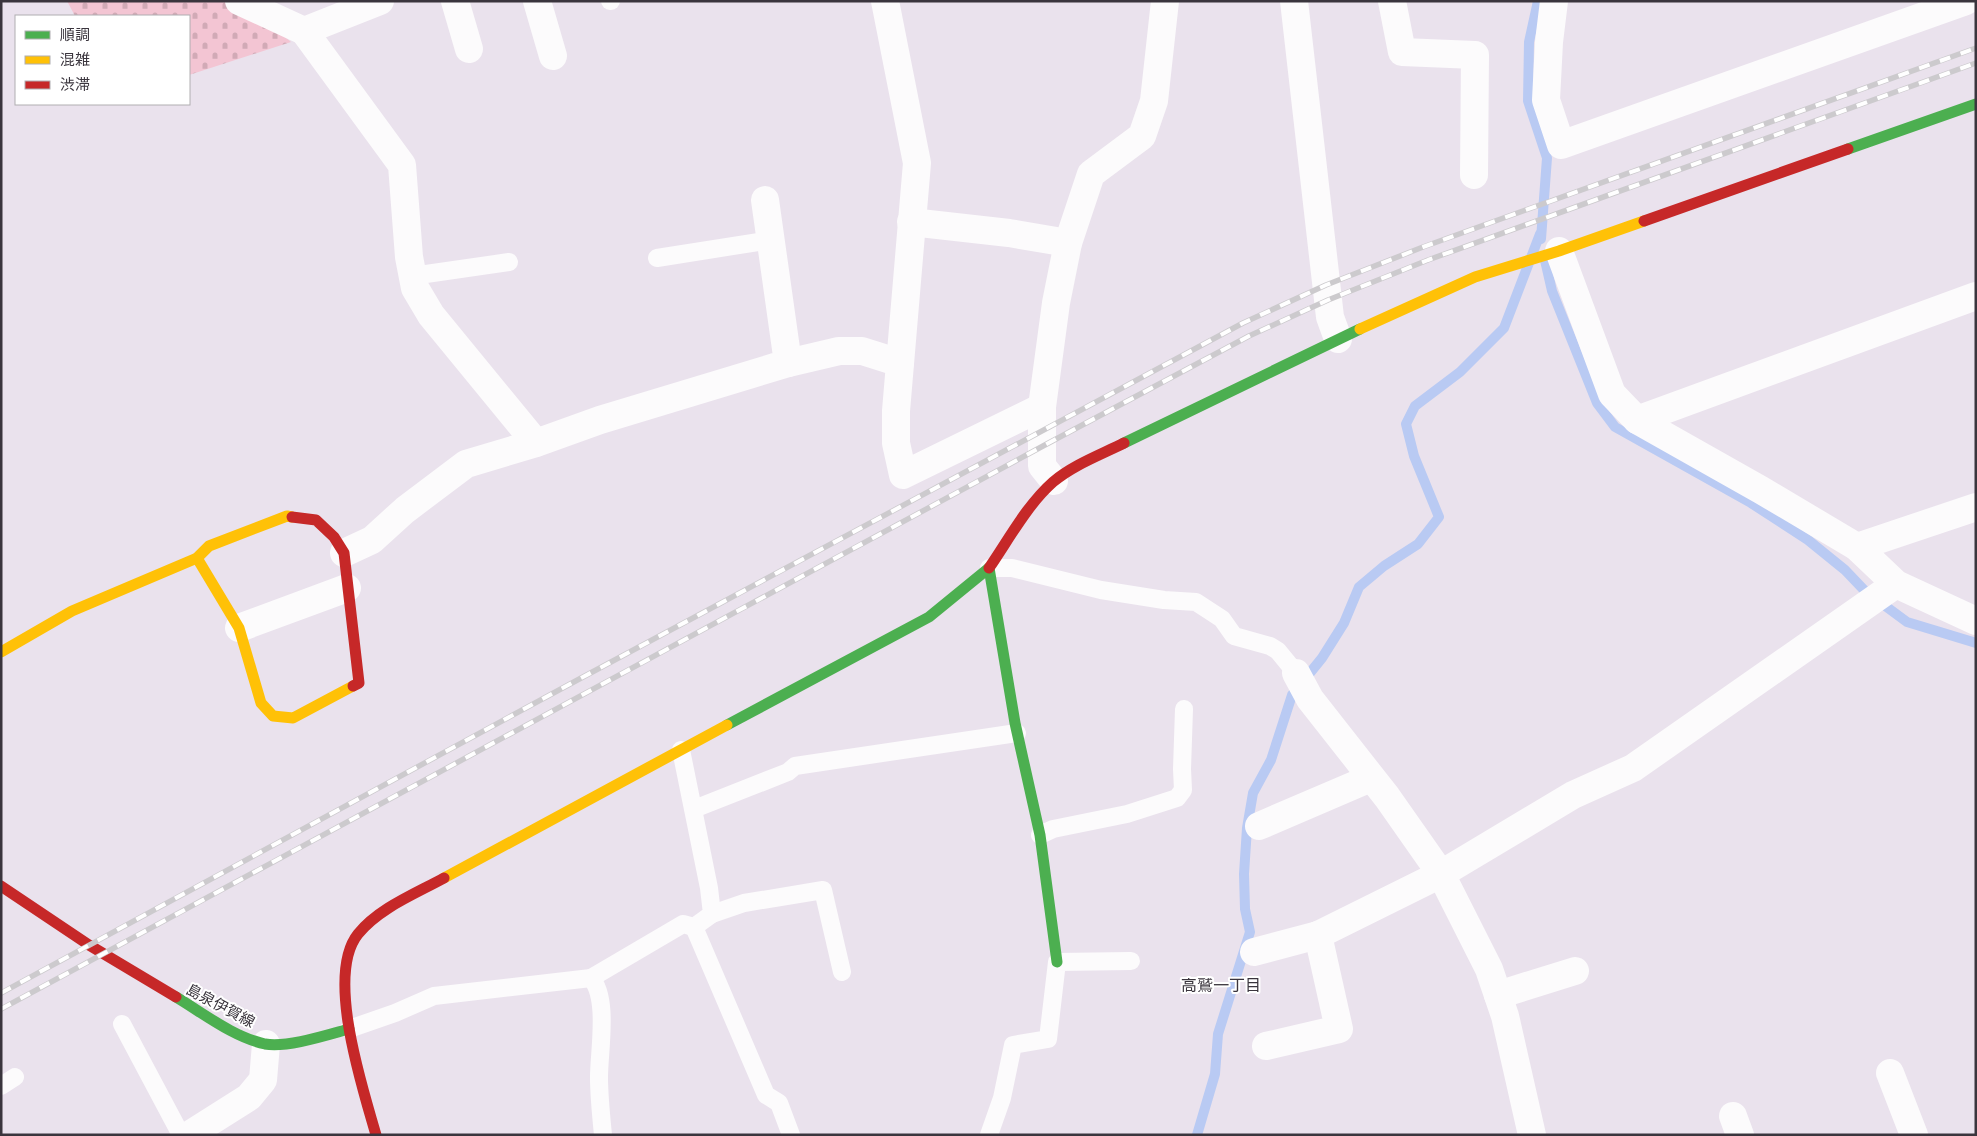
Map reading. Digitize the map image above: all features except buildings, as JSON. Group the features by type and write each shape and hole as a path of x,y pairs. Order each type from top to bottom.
{"street":[{"path":"239,1 304,31 402,165 409,257 415,288 431,315 536,443"},
{"path":"304,31 380,1"},
{"path":"455,1 469,49"},
{"path":"537,1 553,56"},
{"path":"885,1 917,163 896,411 896,443 903,475 1042,407"},
{"path":"1054,481 1042,466 1042,407 1056,303 1068,243 1091,174 1142,136 1154,102 1165,1"},
{"path":"1392,1 1402,52 1475,56 1474,175"},
{"path":"1554,1 1549,42 1546,100 1561,145 1950,4"},
{"path":"1300,2 1330,317 1338,339"},
{"path":"376,1135 349,1030 344,977 351,944 364,926 387,909 930,618 989,568 1038,497 1054,481 1077,466 1338,339 1475,277 1560,251 1976,104"},
{"path":"765,200 788,363"},
{"path":"911,222 1008,233 1068,243"},
{"path":"1560,251 1612,394 1637,420 1857,547 1896,584 1976,621"},
{"path":"1637,420 1976,296"},
{"path":"344,553 372,540 405,510 466,464 536,443 600,420 788,363 839,351 862,351 900,363"},
{"path":"1857,547 1976,507"},
{"path":"1,652 72,611 197,558 209,546 287,516 316,520 334,536 344,553 359,683 292,718 273,716 261,703 239,628 197,558"},
{"path":"989,568 1017,733 1040,835 1057,962"},
{"path":"1254,952 1318,935 1440,874 1573,795 1634,768 1896,584"},
{"path":"239,628 347,588"},
{"path":"1296,673 1310,699 1372,778 1440,874 1489,969 1505,1016 1532,1135"},
{"path":"1259,826 1372,778"},
{"name":"島泉伊賀線","path":"1,886 89,945 236,1033 266,1044 300,1042 349,1030"},
{"path":"1266,1046 1339,1029 1318,935"},
{"path":"1498,995 1575,971"},
{"path":"189,1135 249,1097 263,1080 266,1044"},
{"path":"1890,1073 1914,1135"}],"lane":[{"path":"657,258 771,240"},
{"path":"412,276 509,262"},
{"path":"989,568 1012,568 1101,590 1164,600 1196,602 1222,619 1234,636 1270,646 1278,651 1296,673"},
{"path":"1040,835 1053,829 1127,814 1177,798 1183,790 1184,709"},
{"path":"694,810 788,772 795,766 1017,733"},
{"path":"681,750 709,888 712,914"},
{"path":"694,927 712,914 744,903 823,890 842,972"},
{"path":"349,1030 395,1014 434,996 591,978 683,924 694,927"},
{"path":"694,927 766,1095 779,1103 791,1135"},
{"path":"990,1135 1002,1098 1013,1045 1048,1039 1057,962 1131,961"},
{"path":"591,978 594,981 601,1004 602,1036 599,1075 603,1135"},
{"path":"122,1024 181,1135"}],"green space":[{"path":"67,1 225,1 228,9 278,31 291,42 190,75 190,15 74,15"}],"waterway":[{"path":"1538,1 1529,42 1528,101 1547,158 1541,239"},
{"path":"1197,1135 1215,1074 1218,1034 1250,932 1245,909 1244,874 1247,828 1253,793 1271,760 1292,695 1322,658 1344,623 1359,587 1384,566 1418,544 1439,517 1414,456 1406,424 1415,406 1460,372 1504,328 1540,234"},
{"path":"1544,256 1552,291 1597,403 1615,427 1751,503 1808,540 1845,570 1865,591 1907,622 1976,643"}],"railway":[{"path":"1,993 583,677 1243,323 1326,285 1423,247 1976,48"},
{"path":"1,1009 1249,336 1328,300 1428,260 1976,63"}],"traffic: fast":[{"path":"1848,149 1976,104"},
{"path":"1124,443 1360,329"},
{"path":"989,568 1015,723 1040,835 1057,962"},
{"path":"727,725 929,617 989,568"},
{"path":"176,997 241,1036 265,1044 295,1043 349,1029"}],"traffic: slow":[{"path":"1360,329 1475,277 1559,251 1644,221"},
{"path":"1,652 72,611 197,558 209,546 287,516 292,517"},
{"path":"197,558 239,628 261,703 273,716 293,718 353,686"},
{"path":"444,878 727,725"}],"traffic: jam":[{"path":"1644,221 1848,149"},
{"path":"989,568 1035,501 1053,482 1078,465 1124,443"},
{"path":"292,517 316,520 334,537 344,553 359,683 353,686"},
{"path":"376,1135 350,1033 345,976 349,953 358,934 376,917 398,902 444,878"},
{"path":"1,886 89,945 176,997"}],"district":[{"name":"高鷲一丁目","path":"1221,984"}]}
